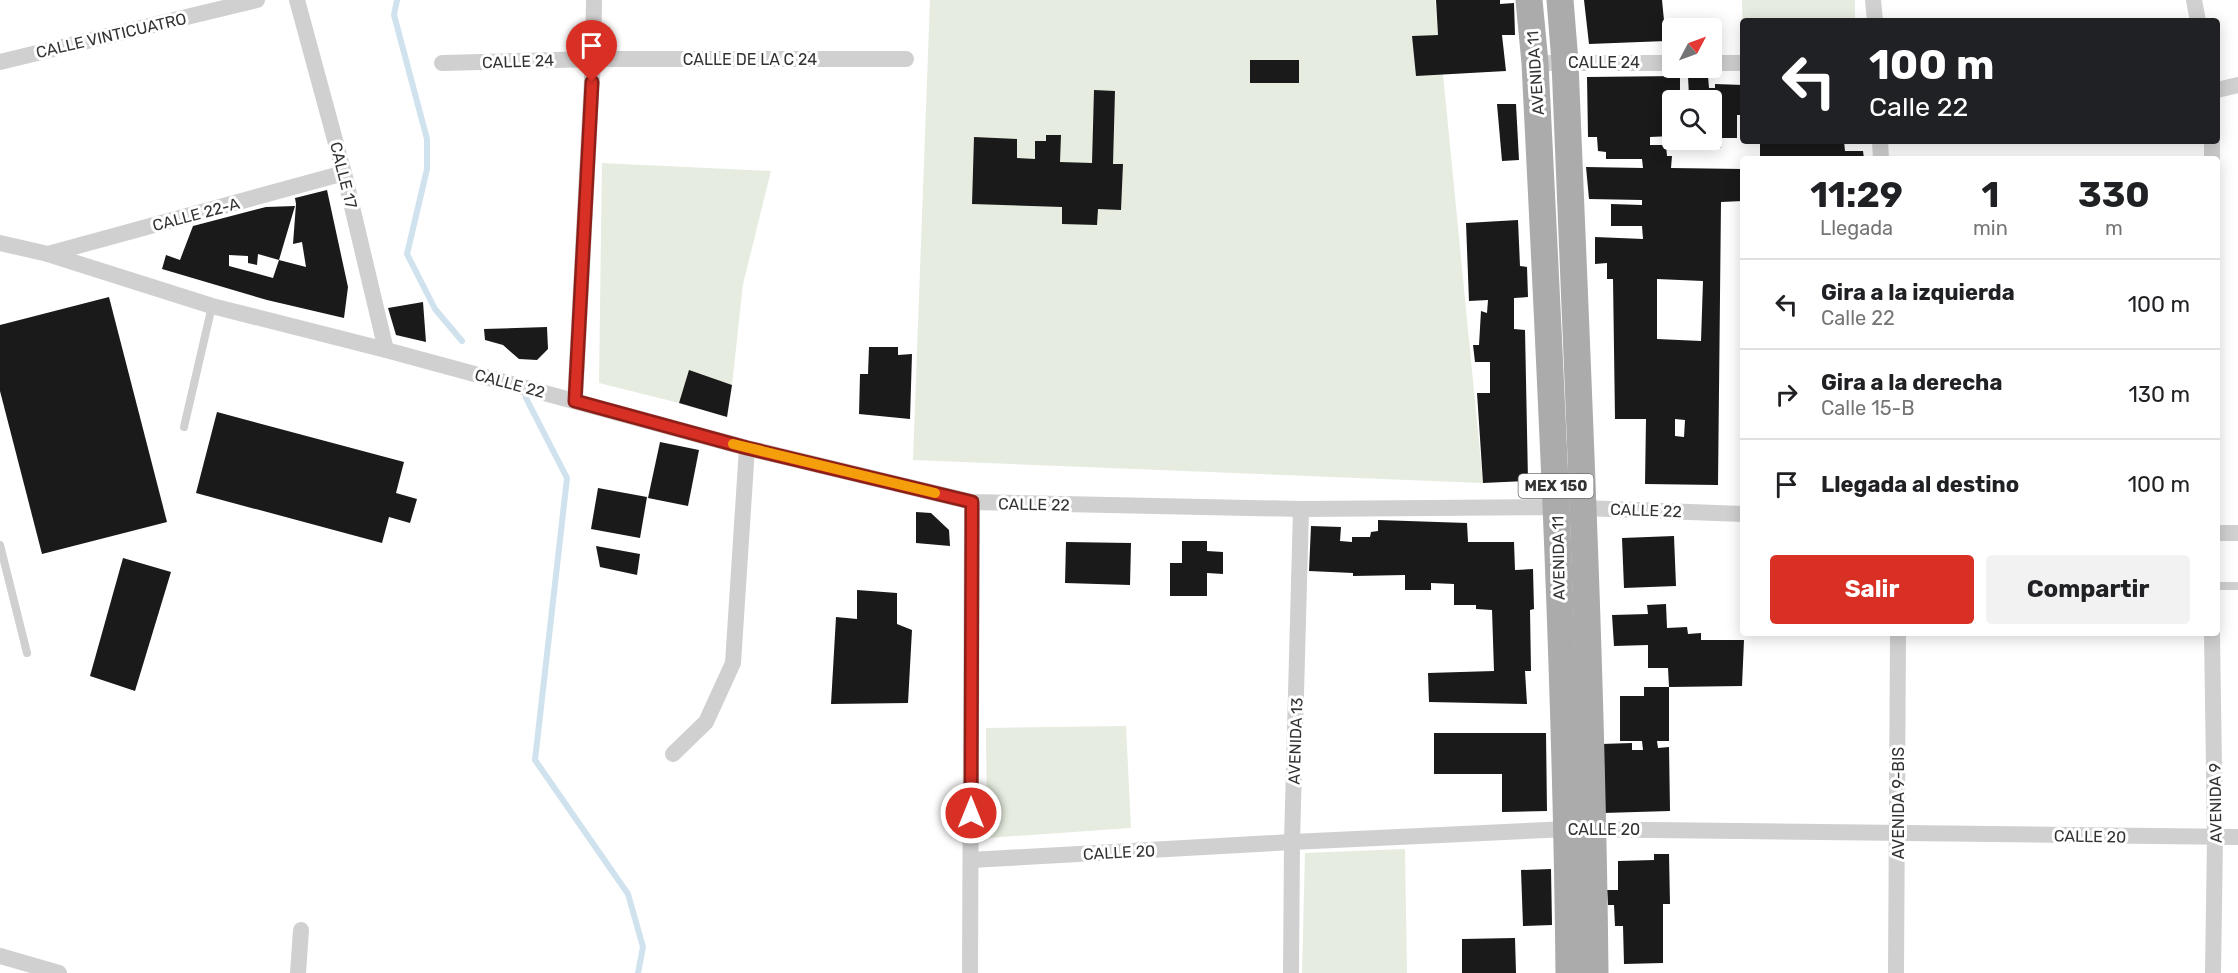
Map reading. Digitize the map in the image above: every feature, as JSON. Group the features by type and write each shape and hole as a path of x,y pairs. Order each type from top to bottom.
{"main road":[{"name":"AVENIDA 11","path":"1529,0 1535,63 1557,507 1572,617 1581,829 1595,973"},
{"name":"AVENIDA 11","path":"1560,0 1565,62 1584,507 1572,617"},
{"path":"1547,303 1575,304"},
{"name":"AVENIDA 11","path":"1569,973 1581,829"}],"street":[{"name":"CALLE VINTICUATRO","path":"0,62 257,0"},
{"name":"CALLE 17","path":"297,0 344,173 386,350"},
{"path":"575,401 594,0"},
{"path":"1874,0 1875,18"},
{"path":"2194,0 2197,18"},
{"name":"CALLE DE LA C 24","path":"593,59 906,59"},
{"name":"CALLE 24","path":"442,63 593,59"},
{"name":"CALLE 24","path":"1535,63 1662,63"},
{"path":"1722,63 1740,63"},
{"path":"2220,89 2238,85"},
{"name":"CALLE 22-A","path":"48,254 344,173"},
{"name":"CALLE 22","path":"0,243 48,254 212,306 386,350 747,448 972,502 1301,509 1584,507 1740,514"},
{"path":"673,754 706,722 732,663 747,448"},
{"path":"970,973 972,502"},
{"name":"AVENIDA 13","path":"1291,973 1292,842 1301,509"},
{"path":"2220,533 2238,532"},
{"name":"AVENIDA 9-BIS","path":"1896,973 1898,636"},
{"name":"AVENIDA 9","path":"2212,636 2215,838 2213,973"},
{"name":"CALLE 20","path":"971,860 1581,829 2238,837"},
{"path":"298,973 301,930"},
{"path":"0,956 59,973"}],"lane":[{"path":"184,427 212,306"},
{"path":"0,544 27,653"},
{"path":"2220,586 2238,586"}],"shaded area":[{"path":"930,0 1435,0 1438,35 1412,36 1416,75 1443,74 1483,483 913,460"},
{"path":"1742,0 1855,0 1855,18 1742,18"},
{"path":"602,163 771,171 743,284 732,385 689,371 679,403 599,383"},
{"path":"1126,726 1131,828 987,838 986,728"},
{"path":"1405,849 1407,973 1302,973 1305,853"}],"building":[{"path":"1436,0 1500,0 1500,4 1514,3 1515,35 1502,35 1506,71 1416,76 1412,36 1438,35"},
{"path":"1584,0 1662,0 1662,41 1589,44"},
{"path":"1250,60 1299,60 1299,83 1250,83"},
{"path":"1587,77 1680,78 1680,90 1662,90 1662,136 1650,137 1650,145 1662,145 1662,150 1666,150 1667,156 1672,156 1671,168 1740,169 1740,201 1721,202 1718,485 1645,484 1646,419 1615,419 1613,279 1607,279 1607,263 1595,264 1595,237 1643,239 1642,226 1611,226 1611,204 1642,205 1642,200 1589,199 1586,167 1643,168 1642,159 1606,159 1606,152 1598,151 1597,137 1588,137","holes":["1657,279 1703,281 1701,341 1657,339","1675,419 1685,420 1684,437 1675,436"]},
{"path":"1688,78 1708,78 1709,88 1715,88 1715,84 1740,85 1737,138 1722,138 1722,90 1689,90"},
{"path":"1094,90 1115,91 1113,164 1123,164 1121,210 1098,209 1097,225 1062,224 1062,207 972,204 974,137 1017,139 1017,158 1035,159 1035,141 1046,141 1046,135 1061,135 1060,162 1092,163"},
{"path":"1497,104 1516,104 1519,160 1502,161"},
{"path":"1760,144 1844,144 1845,151 1863,151 1864,156 1760,156"},
{"path":"327,190 348,287 344,318 267,300 162,269 166,255 180,260 193,226 266,207 295,206 279,260 306,267 302,242 293,244 296,204 295,198","holes":["258,254 279,260 273,278 229,266 229,255 248,256 248,263 257,265"]},
{"path":"1518,220 1520,266 1527,267 1528,297 1514,298 1514,329 1525,330 1528,481 1483,483 1477,393 1490,393 1490,362 1475,362 1473,345 1479,345 1481,311 1487,313 1488,300 1469,301 1466,223"},
{"path":"109,297 167,522 42,554 0,391 0,325"},
{"path":"423,302 426,342 396,335 388,308"},
{"path":"547,327 548,349 537,360 519,359 503,345 485,340 484,329"},
{"path":"869,347 898,347 898,355 912,354 910,419 859,414 860,374 868,374"},
{"path":"689,370 732,385 727,417 679,403"},
{"path":"217,412 404,462 396,493 417,499 410,523 389,517 382,543 196,493"},
{"path":"660,442 699,450 688,506 648,498"},
{"path":"598,488 647,497 640,538 591,529"},
{"path":"916,512 931,513 949,530 950,546 916,543"},
{"path":"1378,520 1467,523 1468,542 1514,542 1515,570 1533,569 1534,609 1530,610 1531,671 1525,671 1527,704 1429,702 1428,673 1494,671 1492,610 1476,609 1476,605 1454,605 1454,584 1431,583 1431,590 1405,590 1405,575 1353,576 1353,573 1309,571 1311,526 1341,527 1340,541 1352,542 1352,537 1370,537 1371,532 1378,531"},
{"path":"1674,536 1676,586 1624,588 1622,538"},
{"path":"1182,541 1207,541 1207,551 1223,552 1223,574 1207,573 1207,596 1170,596 1170,563 1182,563"},
{"path":"1066,542 1131,543 1130,585 1065,583"},
{"path":"596,546 640,554 637,575 600,567"},
{"path":"123,558 171,572 135,691 90,676"},
{"path":"857,590 897,593 897,624 912,630 908,703 831,704 836,617 857,619"},
{"path":"1666,604 1667,628 1687,627 1688,634 1701,633 1701,640 1744,640 1742,686 1669,687 1668,668 1648,668 1648,645 1614,646 1612,615 1648,614 1647,605"},
{"path":"1644,687 1669,687 1669,741 1657,741 1658,748 1669,747 1670,811 1603,813 1601,744 1632,743 1632,750 1643,750 1642,741 1620,741 1620,696 1644,696"},
{"path":"1434,733 1546,733 1547,811 1502,812 1502,774 1434,774"},
{"path":"1654,854 1669,854 1670,904 1663,904 1663,963 1624,964 1623,926 1615,926 1614,905 1608,905 1607,890 1618,890 1618,861 1654,860"},
{"path":"1551,869 1552,925 1523,926 1521,870"},
{"path":"1515,938 1516,973 1462,973 1462,939"}],"waterway":[{"path":"397,0 394,15 427,139 427,169 407,254 435,309 462,341"},
{"path":"526,398 567,478 535,760 628,894 643,947 638,973"}],"slow traffic":[{"path":"733,444 935,493"}],"route":[{"path":"592,82 575,401 747,448 972,502 971,813"}]}
